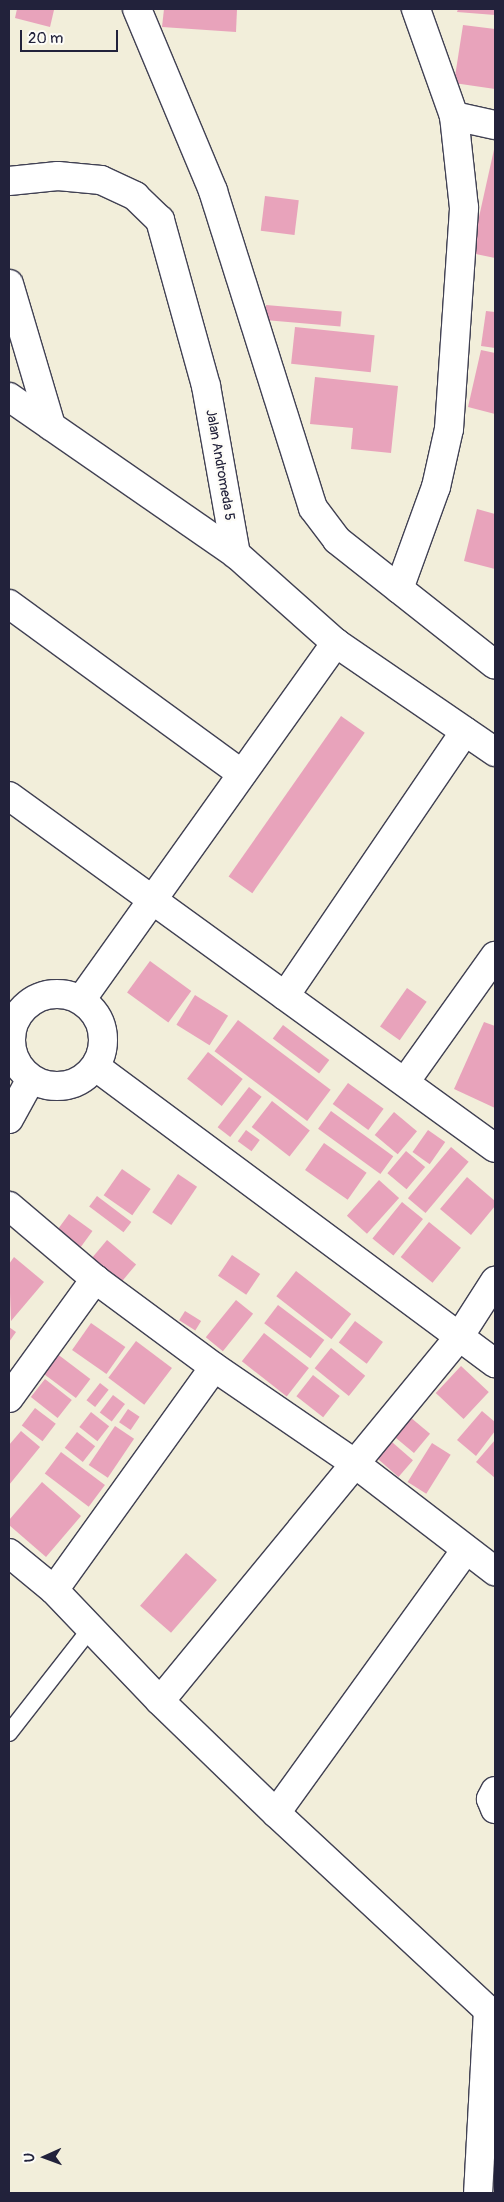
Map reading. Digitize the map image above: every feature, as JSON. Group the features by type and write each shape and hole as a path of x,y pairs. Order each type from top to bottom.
{"street":[{"path":"137,9 213,191 314,508 337,540 495,665"},
{"path":"399,589 436,487 449,429 464,208 454,116 416,9"},
{"path":"454,116 495,125"},
{"name":"Jalan Andromeda 5","path":"9,181 58,176 101,180 136,196 160,220 206,386 236,554"},
{"path":"9,284 51,426"},
{"path":"9,397 236,554 336,643 495,752"},
{"path":"9,604 242,774"},
{"path":"81,1000 336,643"},
{"path":"286,996 465,731"},
{"path":"9,796 495,1148"},
{"path":"405,1082 495,956"},
{"path":"58,994 81,1000 91,1008 103,1030 102,1055 96,1067 78,1082 66,1086 48,1086 31,1079 16,1062 12,1051 13,1014 34,999 46,995 58,994"},
{"path":"96,1067 495,1363"},
{"path":"9,1119 31,1079"},
{"path":"9,1206 95,1280 214,1367 354,1462 495,1571"},
{"path":"9,1398 95,1280"},
{"path":"160,1701 354,1462 459,1337 495,1281"},
{"path":"54,1590 214,1367"},
{"path":"276,1813 466,1550"},
{"path":"9,1553 54,1590 160,1701 276,1813 492,2013 488,2150 478,2193"},
{"path":"495,1792 492,1799 495,1809"}],"lane":[{"path":"9,1733 90,1628"}],"building":[{"path":"17,9 54,10 50,27 15,18"},
{"path":"164,9 237,9 236,32 162,27"},
{"path":"458,9 495,9 495,15 457,12"},
{"path":"463,25 495,29 495,89 454,83"},
{"path":"495,145 495,258 471,253"},
{"path":"265,196 299,200 294,235 261,231"},
{"path":"266,305 342,312 340,327 265,320"},
{"path":"486,311 495,312 495,348 481,346"},
{"path":"295,327 375,335 371,372 291,364"},
{"path":"481,350 495,353 495,414 468,407"},
{"path":"315,377 398,386 391,453 351,449 353,428 310,424"},
{"path":"477,509 495,514 495,569 464,561"},
{"path":"341,716 365,733 252,893 229,877"},
{"path":"150,961 191,991 168,1023 127,993"},
{"path":"407,988 427,1002 400,1040 380,1027"},
{"path":"195,995 228,1016 210,1045 176,1025"},
{"path":"238,1020 331,1090 307,1121 215,1051"},
{"path":"484,1022 495,1026 495,1108 454,1089"},
{"path":"283,1025 329,1060 319,1073 273,1039"},
{"path":"208,1052 243,1079 222,1106 187,1079"},
{"path":"348,1083 384,1109 368,1130 333,1104"},
{"path":"249,1087 262,1097 230,1137 218,1127"},
{"path":"272,1101 310,1131 290,1157 252,1127"},
{"path":"331,1111 393,1156 380,1174 318,1129"},
{"path":"394,1112 417,1131 398,1154 375,1135"},
{"path":"246,1130 260,1140 252,1151 238,1141"},
{"path":"428,1130 445,1142 430,1164 413,1152"},
{"path":"324,1143 367,1173 348,1200 305,1170"},
{"path":"451,1147 469,1162 426,1213 408,1198"},
{"path":"406,1151 425,1167 407,1189 387,1173"},
{"path":"122,1169 151,1189 132,1215 104,1195"},
{"path":"178,1174 197,1187 171,1225 152,1212"},
{"path":"467,1177 495,1201 495,1206 471,1235 440,1209"},
{"path":"379,1180 399,1198 367,1234 347,1216"},
{"path":"97,1196 131,1222 124,1232 89,1206"},
{"path":"402,1202 423,1219 393,1256 372,1239"},
{"path":"69,1214 92,1231 80,1249 56,1232"},
{"path":"429,1222 461,1248 433,1283 401,1257"},
{"path":"107,1240 136,1264 118,1286 89,1261"},
{"path":"232,1255 260,1274 246,1295 218,1276"},
{"path":"14,1257 44,1282 11,1321 9,1264"},
{"path":"296,1271 351,1314 331,1339 276,1296"},
{"path":"236,1300 253,1314 223,1351 206,1337"},
{"path":"278,1305 324,1340 310,1358 264,1323"},
{"path":"185,1311 201,1321 195,1330 179,1320"},
{"path":"355,1321 383,1342 367,1364 339,1343"},
{"path":"91,1323 125,1347 106,1374 72,1350"},
{"path":"9,1327 16,1332 9,1342"},
{"path":"264,1333 309,1368 287,1396 242,1361"},
{"path":"136,1341 172,1368 144,1405 108,1378"},
{"path":"331,1348 365,1376 349,1396 315,1368"},
{"path":"56,1353 90,1379 76,1398 42,1372"},
{"path":"461,1366 489,1392 464,1419 436,1393"},
{"path":"313,1375 340,1396 323,1417 296,1396"},
{"path":"45,1379 72,1400 58,1418 31,1397"},
{"path":"100,1383 109,1390 95,1407 86,1400"},
{"path":"113,1395 125,1404 112,1422 100,1413"},
{"path":"35,1408 56,1424 43,1441 22,1426"},
{"path":"128,1409 140,1417 131,1430 119,1422"},
{"path":"482,1411 495,1422 495,1431 476,1456 457,1440"},
{"path":"91,1412 109,1426 97,1441 79,1427"},
{"path":"404,1412 430,1434 414,1453 388,1431"},
{"path":"115,1426 134,1439 108,1478 89,1465"},
{"path":"21,1431 40,1447 9,1485 9,1445"},
{"path":"77,1432 95,1446 83,1462 65,1448"},
{"path":"385,1436 413,1460 398,1477 371,1453"},
{"path":"495,1440 495,1478 476,1462"},
{"path":"432,1443 451,1455 426,1494 408,1482"},
{"path":"61,1452 105,1485 89,1507 45,1474"},
{"path":"42,1482 81,1516 46,1557 9,1525 9,1520"},
{"path":"186,1553 217,1580 171,1633 140,1606"}]}
